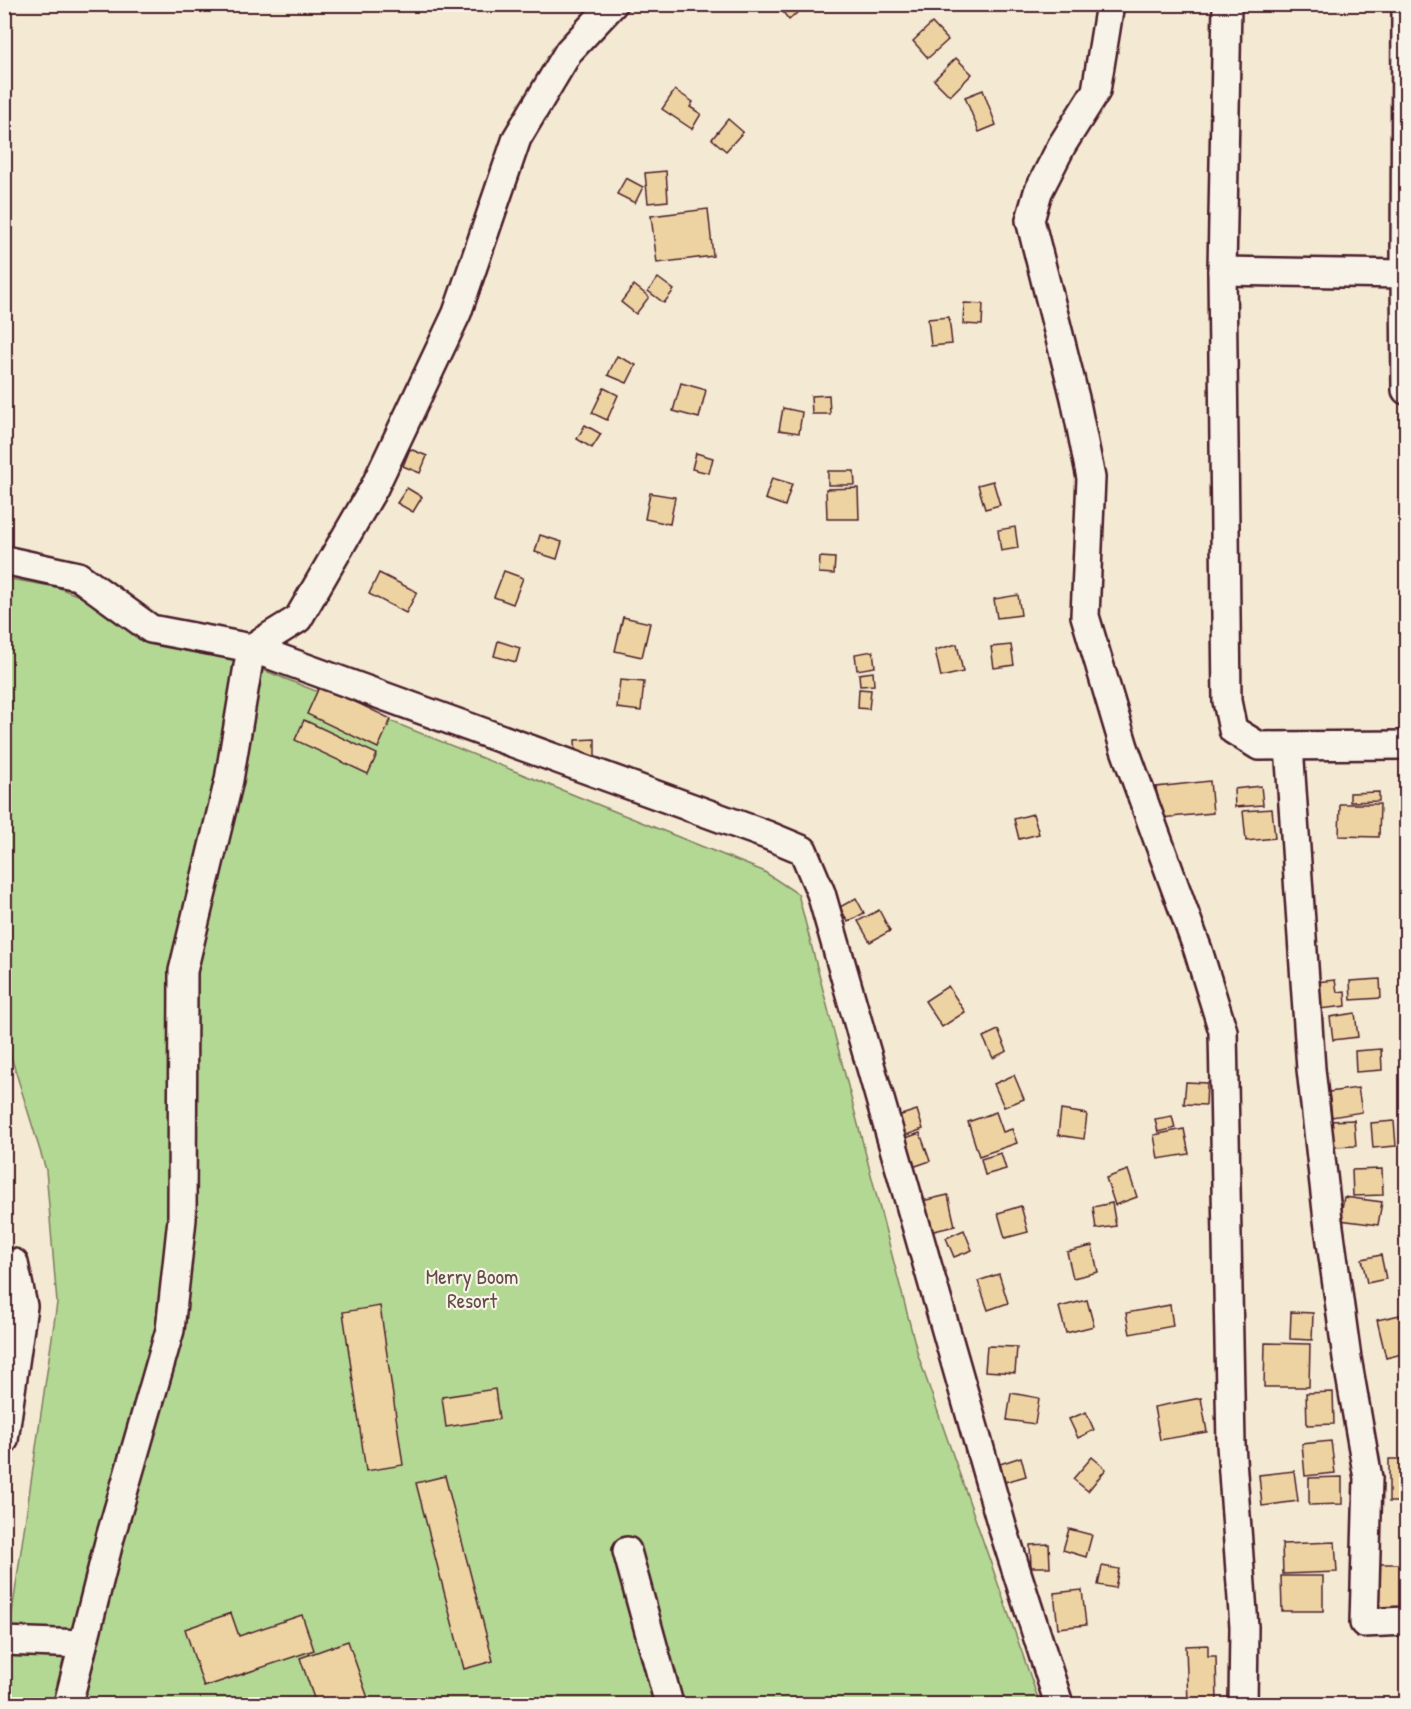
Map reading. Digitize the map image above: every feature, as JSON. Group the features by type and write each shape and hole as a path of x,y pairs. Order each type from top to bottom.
{"street":[{"path":"68,1704 110,1538 170,1330 182,1220 183,971 230,780 251,648 298,619 374,488 456,313 517,138 569,51 613,4"},
{"path":"1110,4 1096,91 1062,145 1038,192 1030,220 1075,398 1091,478 1085,616 1124,747 1198,950 1223,1031 1231,1445 1244,1627 1242,1704"},
{"path":"1227,4 1222,271 1227,701 1233,730 1259,746 1407,745"},
{"path":"1406,4 1407,390"},
{"path":"1222,271 1406,274"},
{"path":"4,560 78,576 151,629 251,648 803,850 821,893 1002,1526 1059,1704"},
{"path":"1289,746 1312,1081 1347,1358 1368,1478 1364,1623 1407,1621"},
{"path":"4,1265 14,1263 22,1306 4,1440"},
{"path":"627,1551 669,1704"},
{"path":"4,1641 83,1644"}],"green space":[{"name":"Merry Boom Resort","path":"4,578 57,587 763,871 798,894 918,1355 1040,1704 5,1704 5,1661 57,1303 46,1170 5,1037"}],"building":[{"path":"777,4 807,4 789,20"},
{"path":"932,23 948,40 928,58 913,41"},
{"path":"956,58 972,74 950,96 934,80"},
{"path":"675,90 693,102 690,107 701,114 692,129 662,109"},
{"path":"983,90 996,125 979,132 965,97"},
{"path":"728,119 743,132 726,151 712,139"},
{"path":"666,171 668,201 648,203 645,173"},
{"path":"626,178 643,187 635,203 617,194"},
{"path":"708,209 713,256 657,263 651,216"},
{"path":"658,278 674,290 664,303 648,291"},
{"path":"634,285 649,297 636,314 621,302"},
{"path":"964,303 983,304 982,325 963,324"},
{"path":"949,317 952,344 931,346 928,319"},
{"path":"617,356 636,365 627,383 608,375"},
{"path":"681,383 706,390 699,418 673,411"},
{"path":"604,388 618,395 607,420 592,413"},
{"path":"829,395 830,414 812,414 811,396"},
{"path":"783,408 802,412 799,433 779,430"},
{"path":"585,425 601,434 592,448 577,439"},
{"path":"410,449 427,456 420,473 403,466"},
{"path":"696,453 713,458 709,473 692,469"},
{"path":"828,471 854,471 855,485 828,485"},
{"path":"772,478 792,484 785,506 765,499"},
{"path":"993,481 1000,505 985,509 978,485"},
{"path":"407,488 422,497 413,512 397,503"},
{"path":"858,488 859,519 827,519 826,489"},
{"path":"650,493 675,497 670,524 645,519"},
{"path":"1015,527 1018,548 1001,551 998,530"},
{"path":"540,535 562,542 557,559 535,552"},
{"path":"820,557 835,558 834,574 819,573"},
{"path":"504,571 523,578 513,604 494,597"},
{"path":"379,573 417,592 406,613 369,594"},
{"path":"1018,595 1021,615 997,618 994,599"},
{"path":"623,617 650,623 642,657 615,651"},
{"path":"498,641 520,648 516,662 494,656"},
{"path":"957,644 963,672 941,677 935,650"},
{"path":"1011,645 1014,665 994,668 991,647"},
{"path":"873,651 875,667 857,670 855,654"},
{"path":"873,672 874,685 860,686 859,674"},
{"path":"620,680 644,682 641,711 617,708"},
{"path":"320,685 391,719 378,748 307,714"},
{"path":"859,689 871,690 869,709 858,708"},
{"path":"304,720 377,754 368,774 295,740"},
{"path":"595,739 595,759 576,759 575,740"},
{"path":"1210,781 1213,813 1160,818 1156,787"},
{"path":"1261,786 1263,805 1235,807 1234,789"},
{"path":"1379,792 1379,801 1350,802 1350,793"},
{"path":"1340,804 1380,804 1379,837 1339,836"},
{"path":"1272,809 1275,838 1246,841 1243,811"},
{"path":"1033,814 1039,834 1019,839 1014,819"},
{"path":"856,898 864,913 848,922 840,907"},
{"path":"879,910 890,931 870,942 858,921"},
{"path":"1380,979 1381,998 1351,1000 1350,981"},
{"path":"1335,980 1337,992 1345,991 1346,1006 1319,1009 1315,982"},
{"path":"948,986 965,1012 942,1027 925,1001"},
{"path":"1355,1013 1358,1037 1333,1040 1330,1017"},
{"path":"998,1030 1007,1051 993,1058 983,1037"},
{"path":"1381,1049 1382,1070 1356,1072 1355,1051"},
{"path":"1014,1075 1024,1099 1004,1107 994,1084"},
{"path":"1186,1082 1207,1083 1206,1105 1184,1104"},
{"path":"1358,1088 1362,1112 1332,1117 1329,1092"},
{"path":"917,1110 923,1129 901,1137 895,1117"},
{"path":"1061,1110 1087,1114 1084,1139 1058,1135"},
{"path":"996,1112 1003,1132 1012,1129 1017,1143 979,1156 968,1122"},
{"path":"1172,1116 1175,1128 1158,1132 1155,1119"},
{"path":"1354,1120 1356,1146 1331,1147 1329,1121"},
{"path":"1394,1121 1396,1146 1373,1148 1371,1123"},
{"path":"1184,1129 1189,1154 1158,1159 1154,1135"},
{"path":"920,1133 930,1161 907,1169 897,1141"},
{"path":"1001,1153 1006,1169 985,1175 981,1159"},
{"path":"1382,1169 1383,1195 1353,1196 1352,1170"},
{"path":"1128,1170 1137,1197 1115,1205 1106,1178"},
{"path":"948,1195 955,1226 930,1232 922,1201"},
{"path":"1344,1197 1382,1202 1378,1225 1340,1220"},
{"path":"1112,1203 1116,1226 1096,1229 1093,1207"},
{"path":"1021,1206 1028,1232 1005,1238 998,1213"},
{"path":"964,1230 972,1250 954,1257 946,1238"},
{"path":"1092,1246 1098,1272 1073,1278 1067,1252"},
{"path":"1381,1255 1386,1279 1367,1283 1362,1259"},
{"path":"999,1274 1008,1303 988,1310 978,1281"},
{"path":"1087,1300 1094,1326 1066,1333 1059,1307"},
{"path":"1170,1305 1173,1326 1130,1334 1126,1313"},
{"path":"380,1306 403,1465 366,1471 343,1312"},
{"path":"1291,1312 1313,1313 1312,1340 1290,1339"},
{"path":"1400,1315 1406,1353 1386,1358 1377,1320"},
{"path":"1265,1343 1310,1344 1309,1387 1264,1387"},
{"path":"987,1346 1017,1347 1015,1373 985,1371"},
{"path":"495,1389 499,1419 446,1427 442,1397"},
{"path":"1333,1392 1334,1424 1307,1425 1306,1393"},
{"path":"1011,1393 1039,1398 1035,1424 1007,1420"},
{"path":"1201,1398 1207,1432 1160,1440 1154,1407"},
{"path":"1086,1412 1094,1430 1078,1438 1069,1419"},
{"path":"1331,1441 1335,1473 1305,1476 1302,1444"},
{"path":"1021,1457 1026,1476 1005,1482 1000,1464"},
{"path":"1092,1457 1106,1469 1088,1491 1073,1479"},
{"path":"1389,1459 1406,1459 1406,1502 1389,1502"},
{"path":"1294,1471 1298,1501 1262,1506 1259,1475"},
{"path":"445,1476 493,1661 464,1669 416,1483"},
{"path":"1342,1477 1342,1504 1309,1505 1309,1478"},
{"path":"1069,1529 1092,1535 1086,1557 1063,1550"},
{"path":"1335,1542 1337,1572 1283,1574 1282,1544"},
{"path":"1049,1544 1050,1567 1031,1567 1030,1545"},
{"path":"1376,1564 1406,1564 1406,1608 1376,1609"},
{"path":"1102,1566 1119,1569 1115,1588 1098,1585"},
{"path":"1281,1576 1323,1576 1323,1611 1282,1611"},
{"path":"1082,1590 1086,1625 1058,1628 1054,1593"},
{"path":"231,1613 239,1636 302,1615 314,1650 204,1687 185,1629"},
{"path":"348,1641 370,1704 316,1704 300,1658"},
{"path":"1208,1645 1208,1656 1216,1656 1217,1704 1188,1704 1186,1646"}]}
